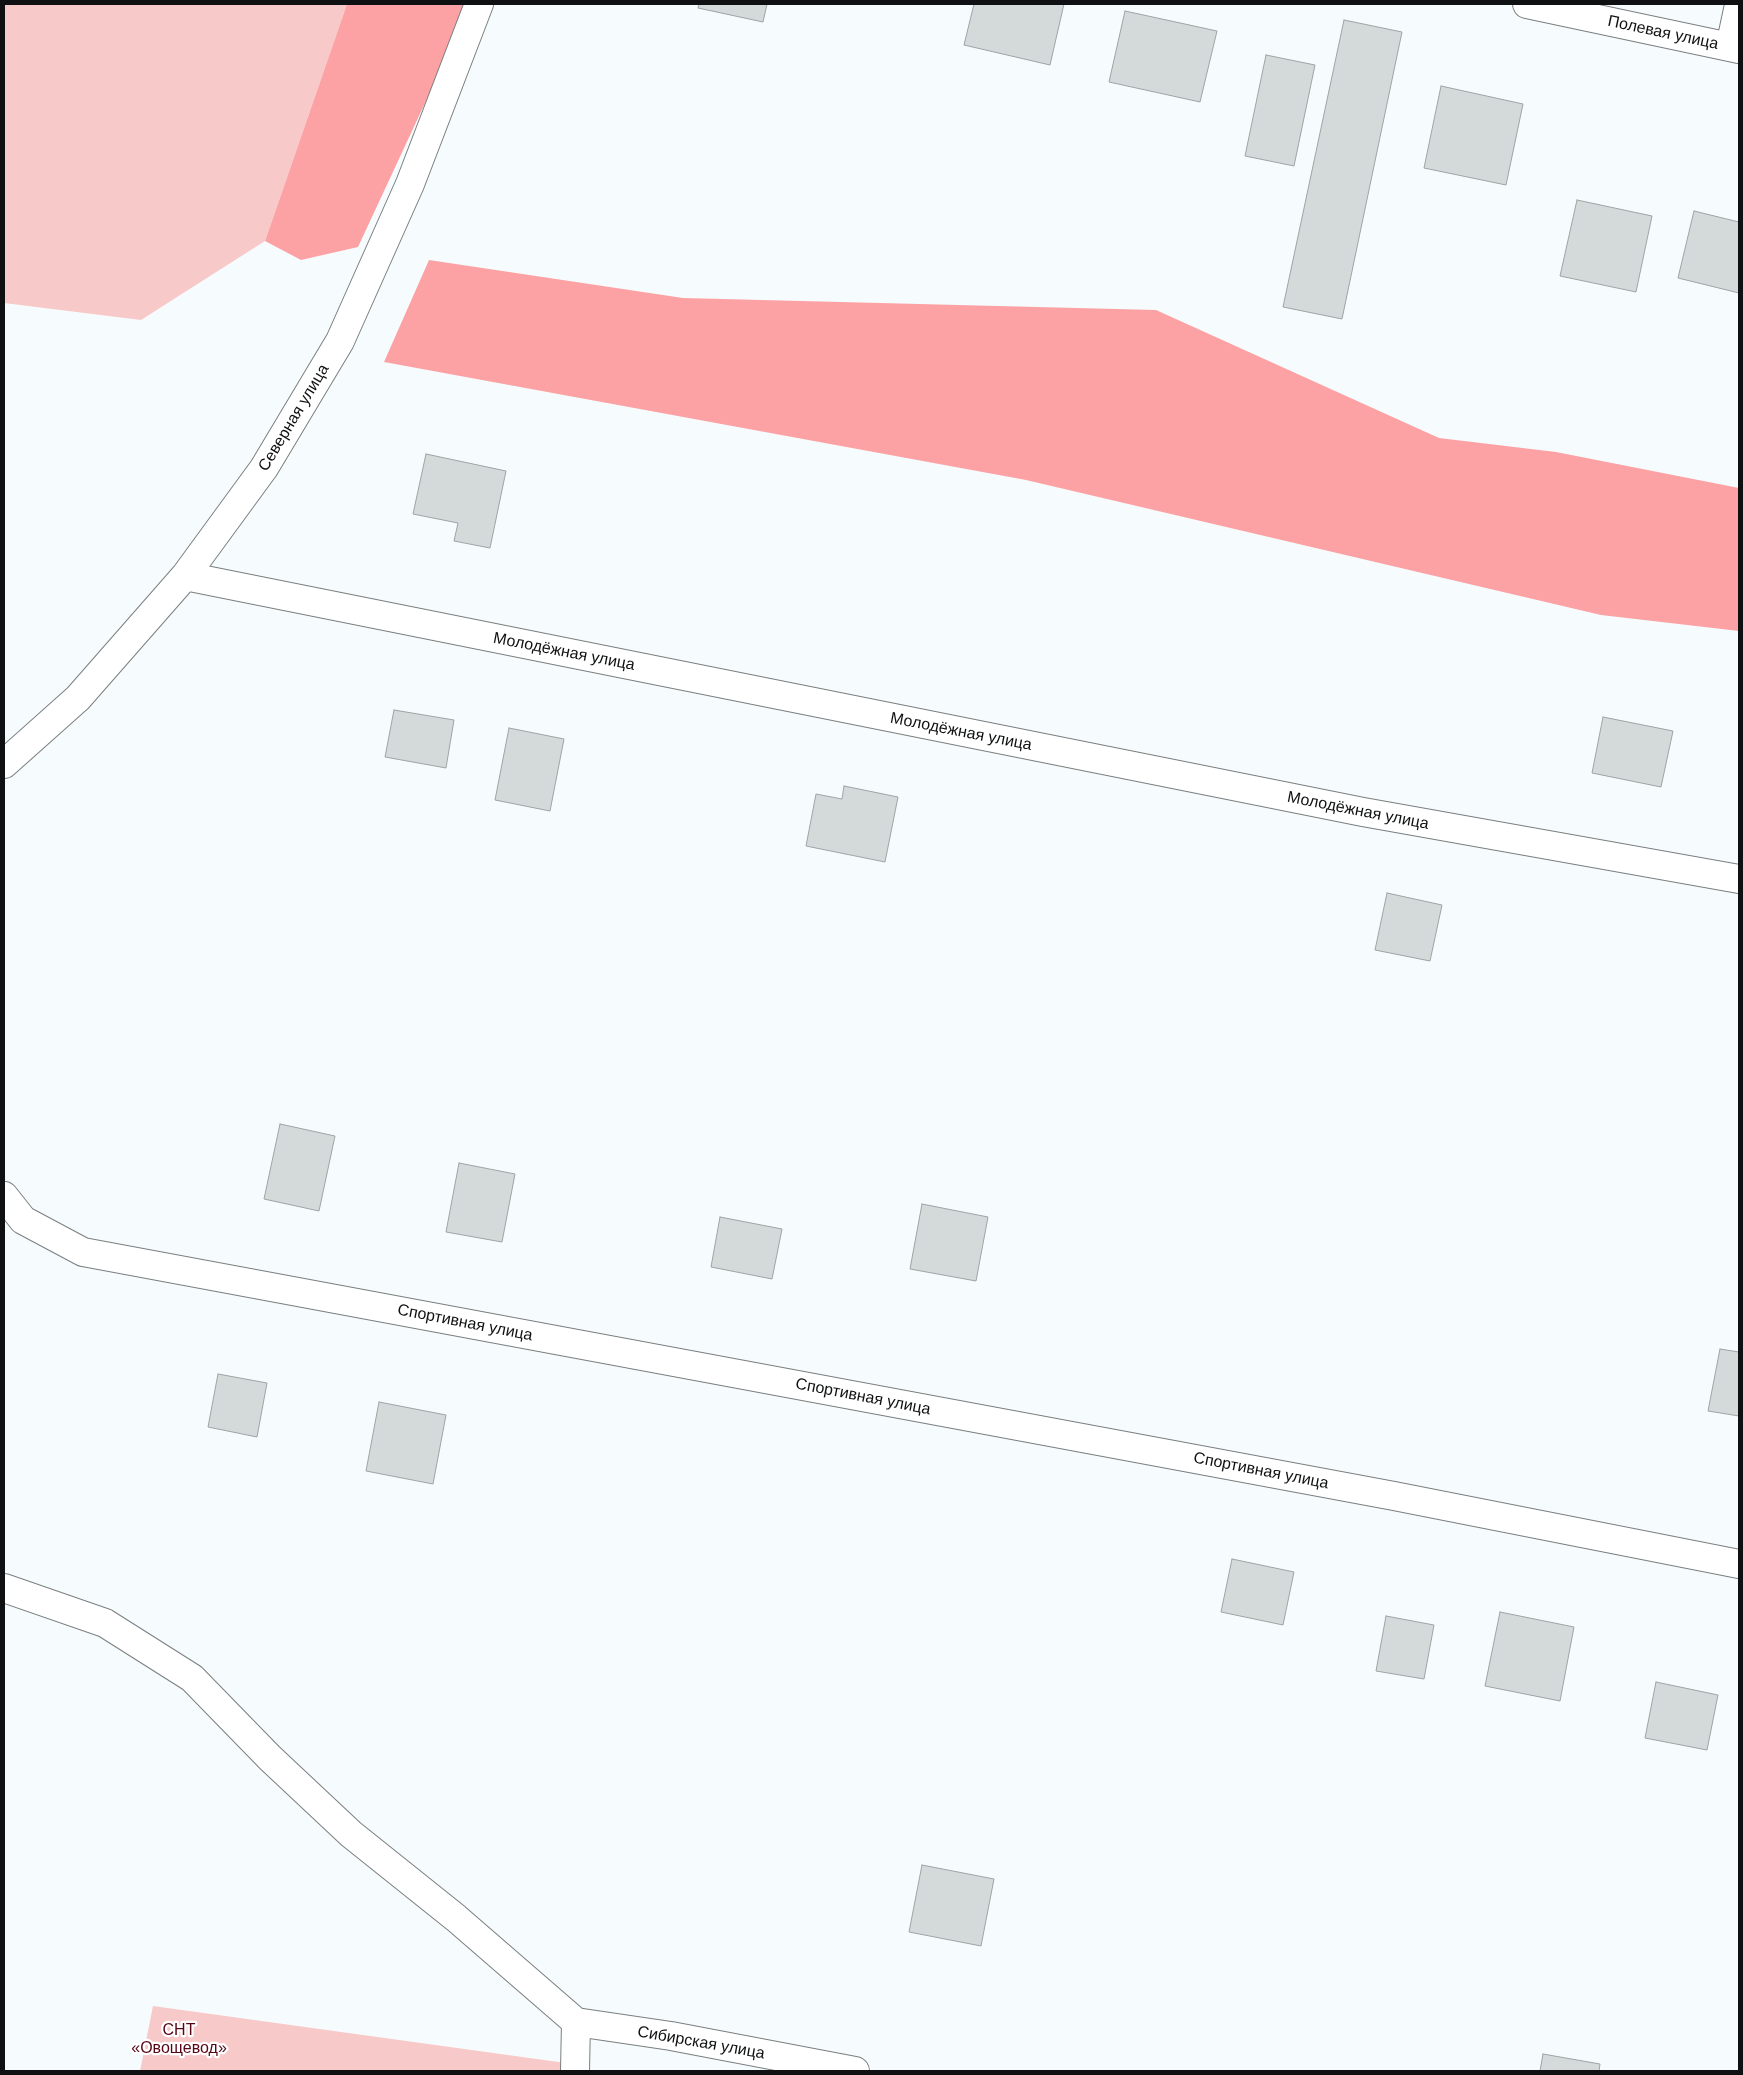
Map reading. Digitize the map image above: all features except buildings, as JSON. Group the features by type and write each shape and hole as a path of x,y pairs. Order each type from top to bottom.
{"street":[{"name":"Северная улица","path":"4,764 78,698 185,576 264,468 340,341 410,184 478,4"},
{"name":"Полевая улица","path":"1527,4 1734,48"},
{"path":"1734,48 1739,5"},
{"name":"Молодёжная улица","path":"185,576 1354,810 1739,879"},
{"name":"Спортивная улица","path":"4,1196 24,1220 83,1252 1385,1494 1739,1564"},
{"path":"4,1588 105,1623 192,1678 270,1758 351,1834 456,1918 576,2022 575,2071"},
{"name":"Сибирская улица","path":"576,2022 671,2036 855,2071"}],"green space":[{"path":"4,4 347,4 265,241 141,320 4,303"},
{"name":"СНТ «Овощевод»","path":"153,2006 573,2064 572,2071 140,2071"}],"shaded area":[{"path":"347,4 468,4 465,17 358,247 301,260 265,241"},
{"path":"429,260 683,298 1156,310 1439,438 1556,452 1739,488 1739,631 1601,615 1026,480 384,362"}]}
